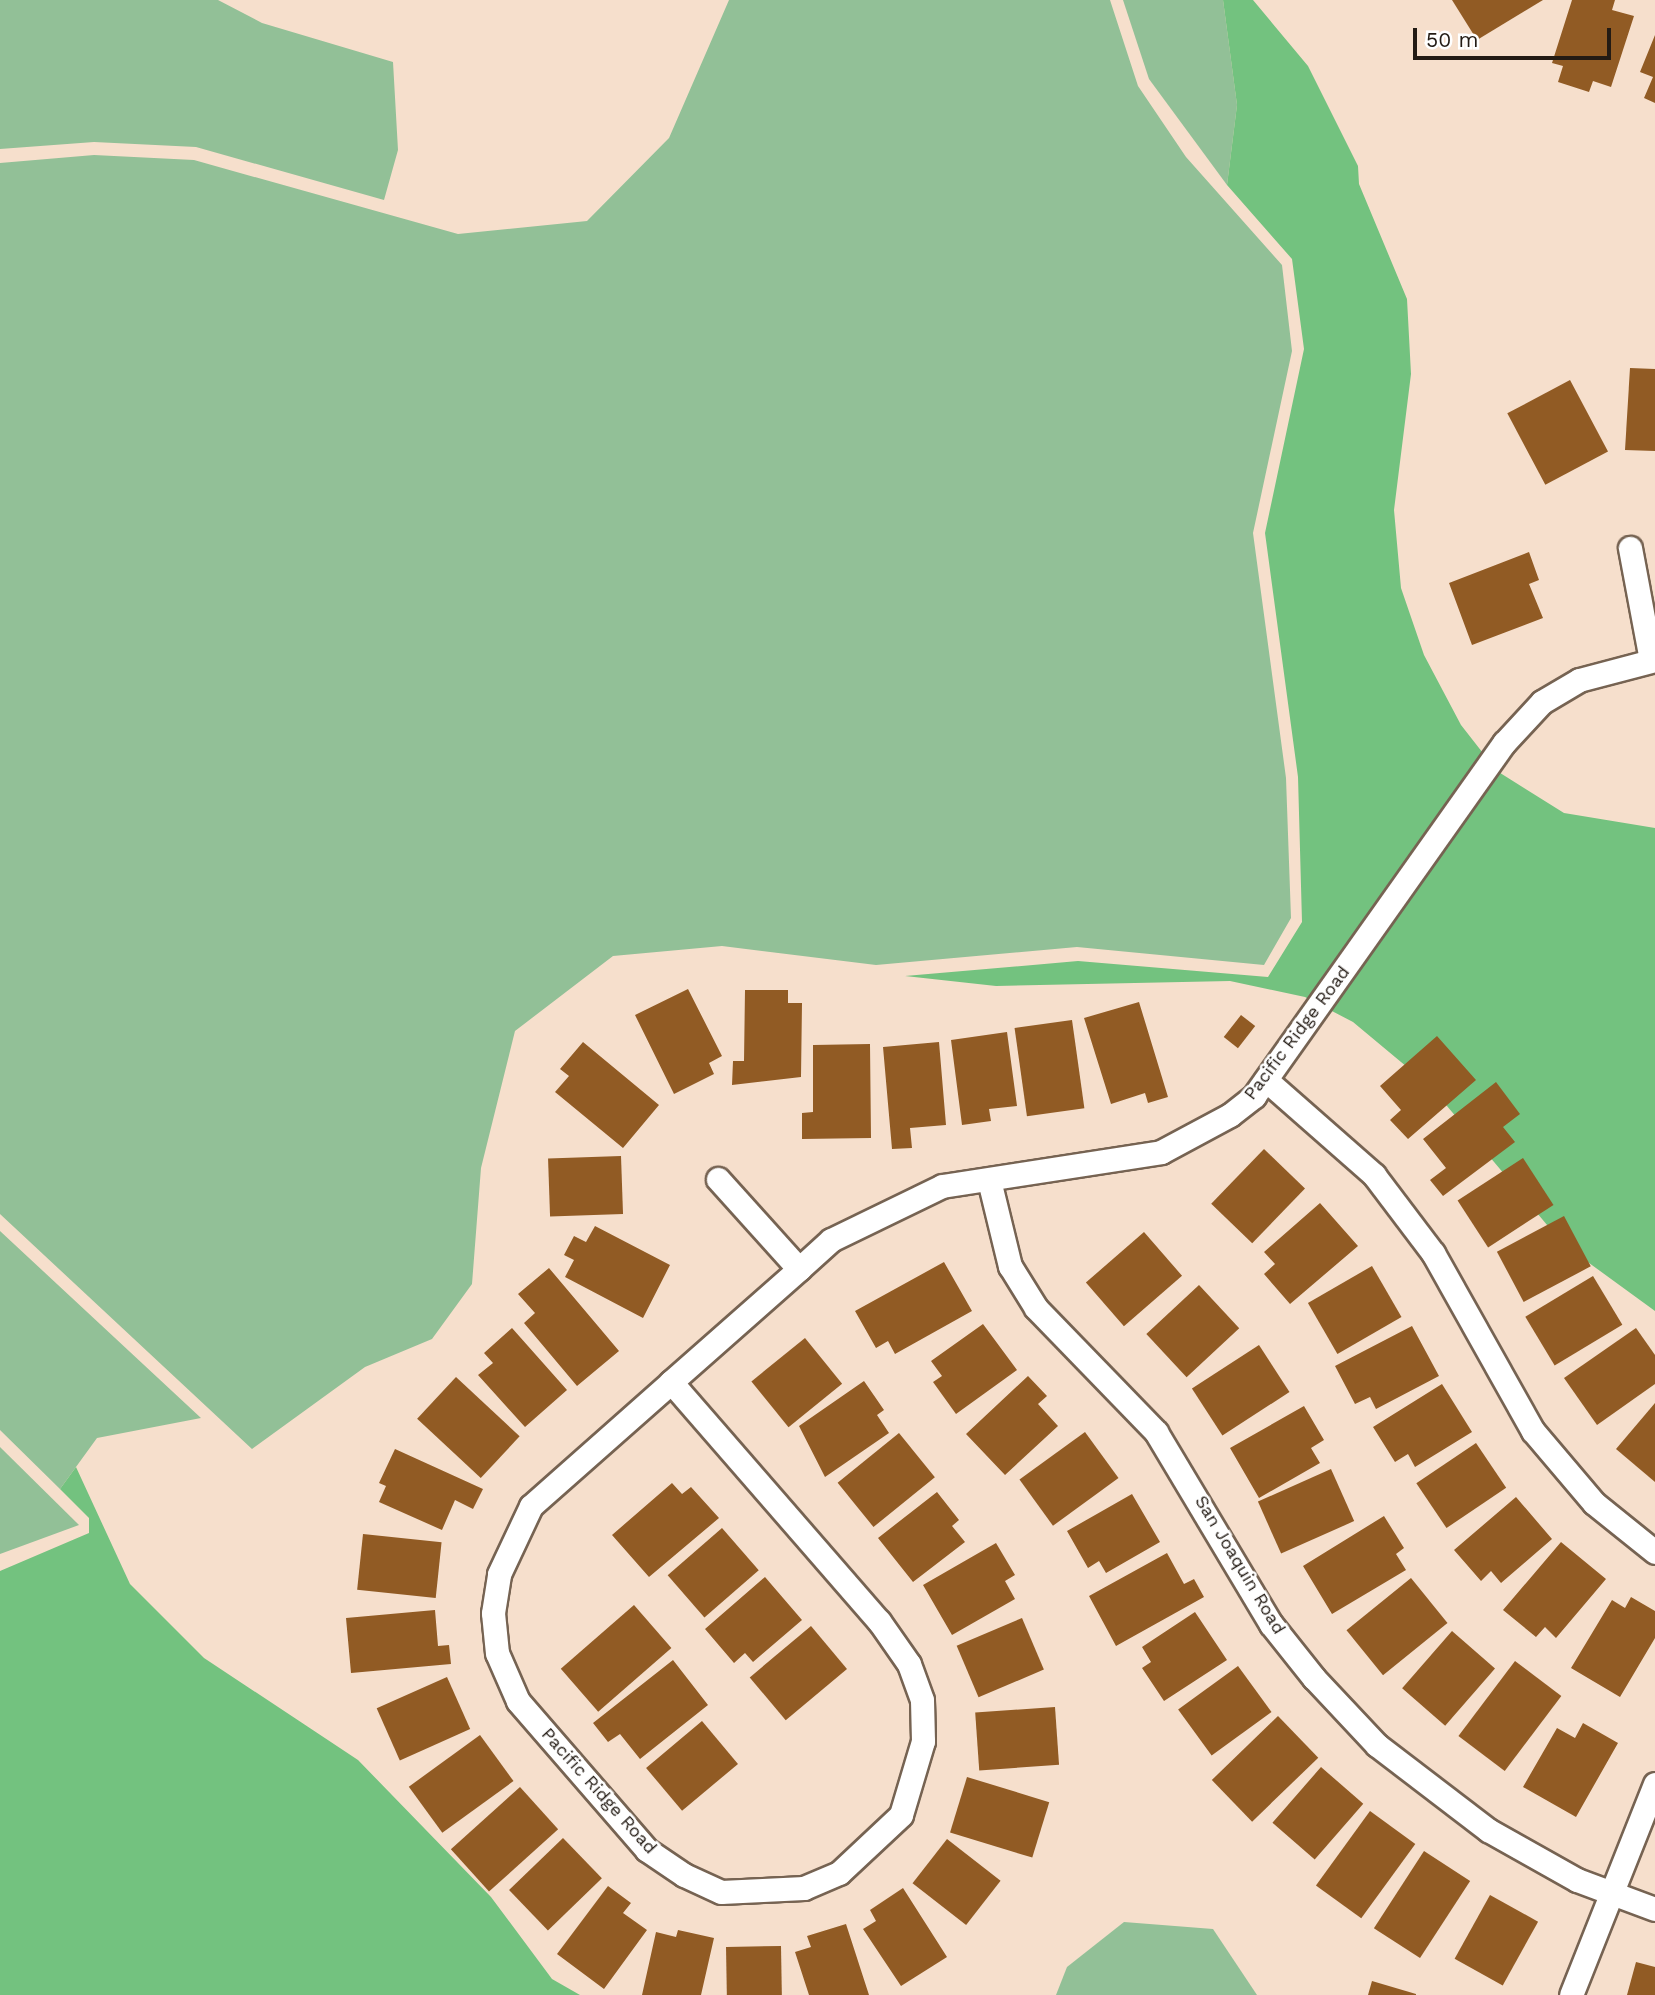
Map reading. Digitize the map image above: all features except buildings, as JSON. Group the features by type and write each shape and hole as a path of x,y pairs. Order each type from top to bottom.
{"street":[{"path":"1630,548 1653,660"},
{"name":"Pacific Ridge Road","path":"671,1382 879,1621 909,1664 922,1700 923,1741 901,1815 839,1873 804,1888 721,1892 647,1850 518,1701 497,1653 499,1574 531,1506 831,1240 901,1201 942,1186 1161,1152 1230,1115 1266,1080 1504,743 1542,702 1580,680 1653,660"},
{"path":"1266,1080 1374,1175 1433,1253 1533,1431 1594,1503 1655,1552"},
{"path":"719,1179 799,1269"},
{"name":"San Joaquin Road","path":"989,1180 1010,1266 1036,1308 1156,1432 1271,1624 1314,1678 1377,1745 1433,1791 1499,1836 1612,1892 1655,1909"},
{"path":"1571,1995 1655,1784"}],"green space":[{"path":"0,0 218,0 262,23 393,62 398,150 384,200 196,147 94,142 0,149"},
{"path":"729,0 1110,0 1138,86 1186,157 1282,265 1292,351 1253,533 1286,778 1291,918 1264,965 1077,947 876,965 722,946 613,956 515,1031 481,1168 472,1284 432,1339 365,1367 252,1449 0,1214 0,163 94,155 194,160 458,234 587,221 669,138"},
{"path":"1123,0 1223,0 1237,105 1227,185 1149,79"},
{"path":"1223,0 1253,0 1308,66 1358,166 1359,184 1407,299 1411,374 1394,510 1401,588 1424,655 1461,725 1497,771 1564,813 1655,828 1655,1311 1563,1244 1431,1087 1353,1022 1305,997 1230,981 996,986 905,976 1078,961 1268,977 1302,922 1298,777 1265,533 1304,349 1292,259 1227,185 1237,105"},
{"path":"0,1231 201,1418 97,1438 60,1489 0,1430"},
{"path":"0,1447 79,1525 0,1554"},
{"path":"76,1467 130,1584 204,1658 358,1760 491,1897 552,1979 580,1995 0,1995 0,1571 89,1533 89,1518 60,1489"},
{"path":"1124,1922 1213,1929 1257,1995 1056,1995 1067,1967"}]}
